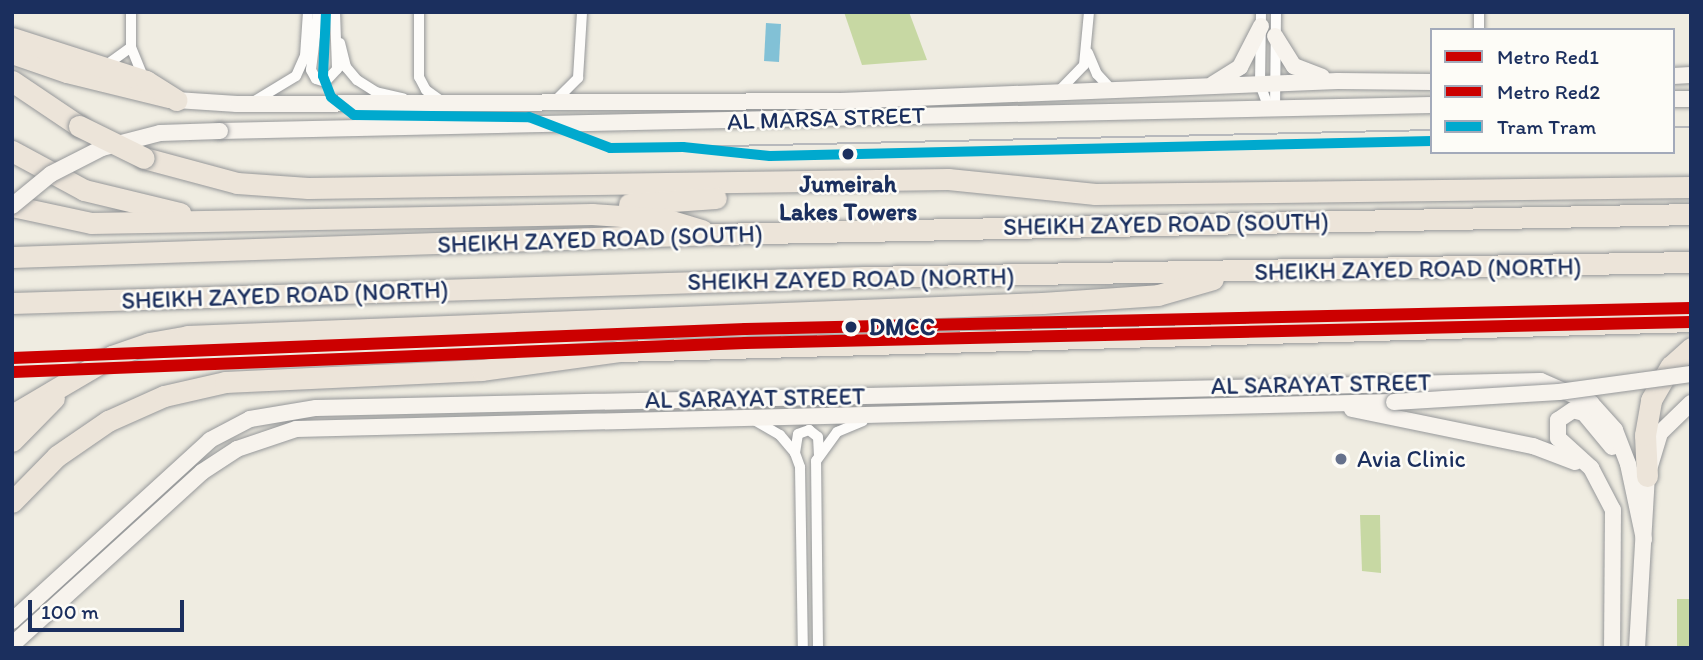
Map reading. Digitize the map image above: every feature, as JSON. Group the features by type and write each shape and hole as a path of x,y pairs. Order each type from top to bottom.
{"highway":[{"path":"12,38 146,81 176,100"},
{"path":"12,82 100,138 190,173 260,186 392,189 790,184 948,179 1087,194 1691,187"},
{"path":"12,151 66,183 109,198 160,209 238,218"},
{"path":"490,214 563,205 686,201 758,193 790,184"},
{"path":"12,206 91,223 490,214 648,217 713,234"},
{"name":"SHEIKH ZAYED ROAD (SOUTH)","path":"12,257 713,234 1691,214"},
{"name":"SHEIKH ZAYED ROAD (NORTH)","path":"12,303 865,277 1224,273 1691,262"},
{"path":"12,415 131,349 187,337 1042,303 1166,293 1224,273"},
{"path":"12,502 57,456 108,421 164,396 225,382 482,370 620,351 1691,321"},
{"path":"1647,476 1645,435 1651,400 1671,366 1691,348"},
{"path":"12,441 79,376"}],"main road":[{"path":"1207,87 1240,67 1261,19"},
{"path":"1275,36 1294,66 1338,81"},
{"path":"12,55 67,74 176,100"},
{"name":"AL MARSA STREET","path":"176,100 251,103 841,101 1338,81 1430,82"},
{"name":"AL MARSA STREET","path":"12,206 51,174 102,148 160,133 1430,105"},
{"name":"AL SARAYAT STREET","path":"12,645 219,459 256,440 296,429 386,424 1394,402 1559,393 1691,374"},
{"name":"AL SARAYAT STREET","path":"12,621 176,469 229,429 294,409 1541,381 1576,393 1604,415 1623,447 1644,539"},
{"path":"960,393 961,411"},
{"name":"AL SARAYAT STREET","path":"1319,403 1533,446 1570,459 1602,482"},
{"name":"AL SARAYAT STREET","path":"1637,648 1647,476 1660,433 1691,403"},
{"path":"386,406 386,424"},
{"path":"1612,648 1616,528 1602,482 1558,438 1558,420 1567,412 1584,412 1597,424 1633,494"}],"street":[{"path":"131,12 131,47 146,81"},
{"path":"251,103 296,76 305,56 309,12"},
{"path":"318,12 311,70 316,79 326,82 337,69 337,12"},
{"path":"337,12 342,56 351,75 376,92 416,102"},
{"path":"419,12 419,77 426,90 441,101"},
{"path":"555,101 578,79 582,12"},
{"path":"1054,94 1077,76 1088,53 1089,12"},
{"path":"1267,84 1276,12"},
{"path":"1261,19 1272,109"},
{"path":"100,68 131,47"},
{"path":"1088,53 1097,74 1114,91"},
{"path":"819,454 845,426 898,412"},
{"path":"741,416 770,428 795,453"},
{"path":"803,648 800,474 795,453 798,435 809,430 818,437 819,454 814,475 818,648"}],"green space":[{"path":"844,12 909,12 927,60 862,65"},
{"path":"1360,515 1380,515 1381,573 1362,571"},
{"path":"1677,599 1691,599 1691,648 1677,648"}],"water":[{"path":"766,23 781,24 779,62 764,61"}],"tram line":[{"name":"Tram","path":"326,12 323,76 331,97 354,115 529,117 610,148 683,147 770,156 1430,141"},
{"path":"1675,127 1691,127"},
{"path":"683,147 1430,130"}],"metro line":[{"name":"Red1","path":"12,358 745,329 1691,308"},
{"name":"Red2","path":"13,372 745,343 1691,322"}],"place":[{"name":"Jumeirah Lakes Towers","path":"848,154"},
{"name":"DMCC","path":"851,327"},
{"name":"Avia Clinic","path":"1341,459"}]}
